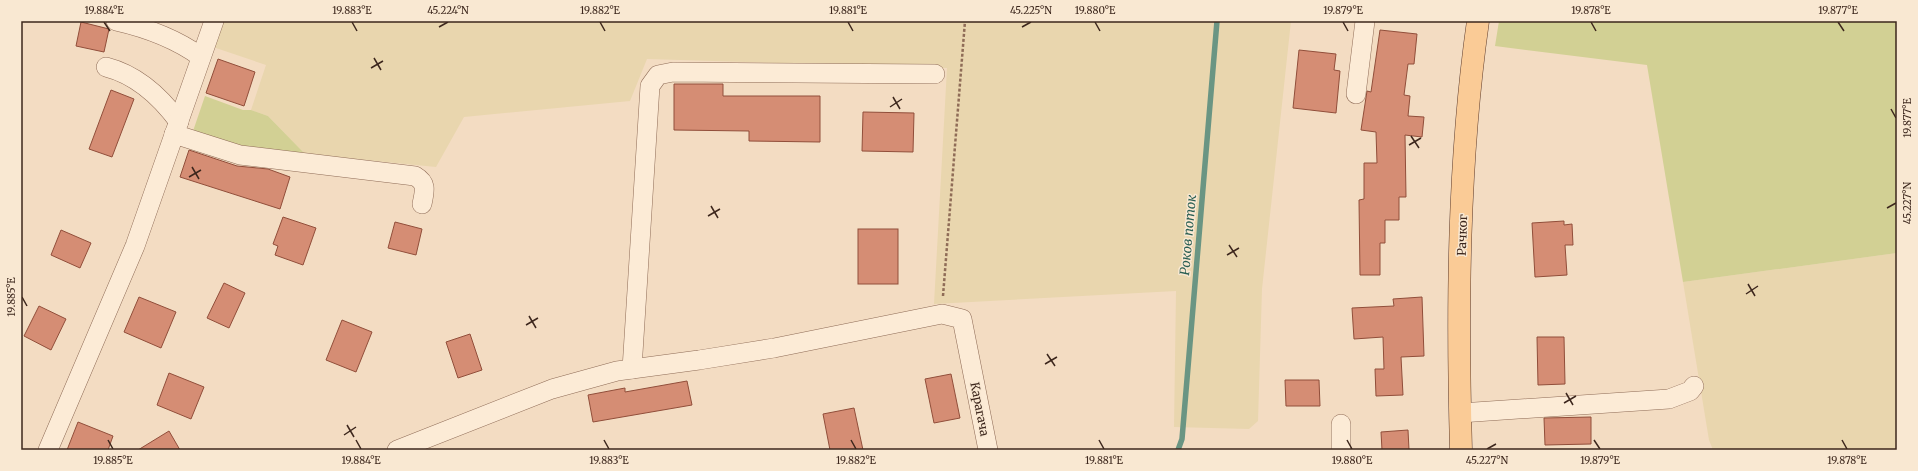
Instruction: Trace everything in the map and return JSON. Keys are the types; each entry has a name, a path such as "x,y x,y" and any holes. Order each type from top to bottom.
{"main road":[{"name":"Рачког","path":"1461,450 1461,241 1471,76 1478,21"}],"street":[{"path":"116,21 163,34 184,45 201,57"},
{"path":"48,450 135,246 214,21"},
{"path":"1356,94 1364,21"},
{"path":"106,67 119,70 155,93 176,128 240,155 415,176 422,180 426,187 422,204"},
{"path":"632,369 650,86 658,75 673,72 935,74"},
{"path":"397,450 552,389 617,371 774,348 942,314"},
{"name":"Карагача","path":"942,314 962,319 972,367 984,449"},
{"path":"1460,413 1669,399 1690,391 1694,386"},
{"path":"1341,424 1341,450"}],"path":[{"path":"942,314 965,21"}],"shaded area":[{"path":"219,21 1291,21 1262,289 1258,421 1249,429 1174,427 1176,291 934,304 947,68 647,59 630,101 464,117 436,167 305,154 268,116 251,110 266,65 210,46"},
{"path":"1499,21 1897,21 1897,253 1683,282 1647,65 1495,46"},
{"path":"205,96 243,110 251,110 268,116 305,154 241,151 192,134"},
{"path":"1897,253 1897,450 1713,450 1709,440 1683,282"}],"building":[{"path":"81,22 109,29 104,52 76,46"},
{"path":"1380,30 1417,34 1414,64 1408,64 1404,95 1410,96 1408,116 1424,117 1422,137 1405,135 1406,197 1399,197 1399,220 1385,220 1385,243 1380,243 1380,275 1360,275 1359,200 1364,199 1364,163 1377,163 1376,132 1361,130 1367,91 1371,92"},
{"path":"1299,50 1336,54 1334,70 1340,71 1336,113 1293,108"},
{"path":"218,59 255,72 244,106 206,93"},
{"path":"674,84 723,84 723,96 820,96 820,142 749,141 749,131 674,130"},
{"path":"111,90 134,99 112,157 89,149"},
{"path":"863,112 914,113 913,152 862,151"},
{"path":"189,150 237,166 268,169 290,177 280,209 180,177"},
{"path":"283,217 316,228 303,265 275,255 278,246 273,244"},
{"path":"1564,221 1564,225 1572,224 1573,245 1565,245 1567,275 1535,277 1532,223"},
{"path":"395,222 422,229 416,255 388,248"},
{"path":"858,229 898,229 898,284 858,284"},
{"path":"61,230 91,243 80,268 51,255"},
{"path":"224,283 245,293 229,328 207,318"},
{"path":"139,297 176,312 161,348 124,332"},
{"path":"1422,297 1424,356 1401,357 1403,395 1376,396 1375,369 1384,369 1383,337 1354,339 1352,308 1394,306 1393,299"},
{"path":"39,306 66,319 51,350 24,336"},
{"path":"342,320 372,332 356,372 326,360"},
{"path":"470,334 482,370 458,378 446,342"},
{"path":"1537,337 1564,337 1565,384 1538,385"},
{"path":"169,373 204,387 191,419 157,405"},
{"path":"951,374 960,418 934,423 925,379"},
{"path":"1285,380 1319,380 1320,406 1286,406"},
{"path":"687,381 692,405 593,422 588,395 625,388 625,392"},
{"path":"854,408 863,450 830,450 823,414"},
{"path":"1591,417 1591,444 1545,445 1544,418"},
{"path":"78,422 113,436 108,450 67,450"},
{"path":"1408,430 1409,450 1382,450 1381,432"},
{"path":"169,431 180,450 138,450"}],"waterway":[{"name":"Роков поток","path":"1178,450 1182,439 1217,21"}]}
